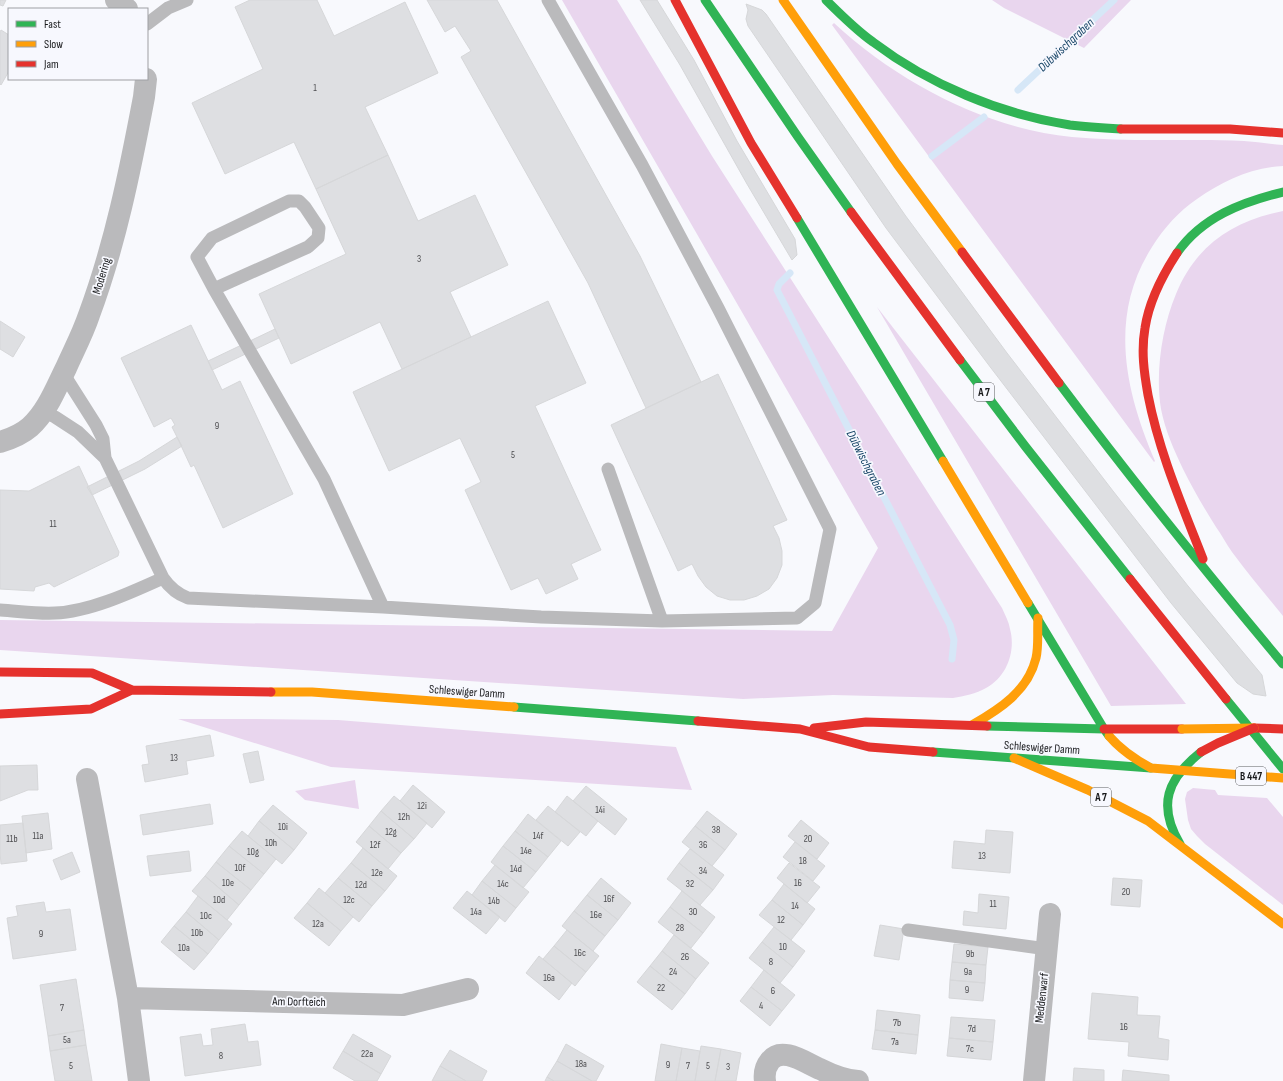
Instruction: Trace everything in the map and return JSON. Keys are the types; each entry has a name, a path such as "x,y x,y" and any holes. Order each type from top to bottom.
{"main road":[{"path":"675,0 751,143 829,270 1104,729 1123,751 1133,759 1151,768"},
{"name":"A 7","path":"705,0 798,137 952,351 1160,618 1283,769"},
{"path":"783,0 897,164 1100,438 1211,578 1283,664"},
{"path":"826,0 858,30 900,62 963,94 1009,110 1044,120 1071,125 1166,129 1232,128 1283,133"},
{"path":"1211,578 1167,463 1154,422 1144,372 1143,350 1148,311 1162,277 1183,244 1196,231 1212,218 1243,202 1283,192"},
{"path":"972,725 995,712 1014,698 1024,684 1031,672 1036,658 1038,618"},
{"name":"Schleswiger Damm","path":"0,672 92,674 132,690 312,692 800,729 869,747 1283,778"},
{"name":"Schleswiger Damm","path":"0,714 91,709 132,690"},
{"name":"Schleswiger Damm","path":"800,729 866,722 1104,729 1283,729"},
{"path":"1180,771 1190,759 1201,752 1254,728"},
{"name":"A 7","path":"1014,758 1088,790 1148,821 1283,924"},
{"name":"A 7","path":"1180,771 1172,784 1169,795 1168,815 1175,837 1182,846"}],"street":[{"path":"116,0 126,8"},
{"name":"Modering","path":"0,442 22,433 43,411 63,373 89,315 113,238 135,147 146,80"},
{"path":"87,779 128,998 139,1081"},
{"name":"Meddenwarf","path":"1034,1081 1050,914"},
{"name":"Am Dorfteich","path":"128,998 403,1005 468,989"},
{"path":"765,1081 764,1073 769,1062 774,1056 779,1054 798,1058 848,1081"}],"lane":[{"path":"148,23 171,4 187,0"},
{"path":"63,373 103,439 105,458 163,578 172,590 188,598 541,616 662,620 797,618 815,603 830,529 718,308 642,165 548,0"},
{"path":"214,289 308,246 318,238 319,228 305,207 299,201 289,201 212,238 198,257 214,289 324,479 383,607"},
{"path":"43,411 78,432 105,458"},
{"path":"608,468 662,620"},
{"path":"0,610 56,613 85,609 133,592 163,578"},
{"path":"908,930 1047,949"}],"shaded area":[{"path":"562,0 617,0 712,156 1002,608 1008,621 1012,637 1012,646 1008,663 999,677 982,690 953,698 833,695 743,699 0,650 0,620 832,631 878,548"},
{"path":"992,0 1131,0 1084,48 1004,8"},
{"path":"834,23 859,44 914,83 975,113 1007,124 1039,132 1072,137 1135,140 1233,140 1283,145 1283,166 1260,169 1238,176 1207,192 1184,209 1157,240 1138,273 1130,300 1126,327 1126,354 1129,381 1136,408 1144,435 1155,461 1154,462 832,25"},
{"path":"1283,211 1283,616 1230,549 1203,506 1180,462 1165,425 1161,409 1159,395 1159,365 1171,307 1184,277 1194,262 1205,249 1232,229 1265,215"},
{"path":"877,307 1186,704 1111,706"},
{"path":"178,719 338,720 676,747 692,790 331,767"},
{"path":"355,780 359,809 305,800 295,791"},
{"path":"1193,788 1215,790 1218,795 1267,798 1283,817 1283,905 1205,844 1191,829 1185,799 1187,792"}],"building":[{"path":"0,0 6,0 3,6 0,5"},
{"path":"250,0 317,0 334,36 405,2 438,73 365,107 388,155 316,189 294,142 225,174 192,103 263,69 235,7"},
{"path":"427,0 497,0 640,256 701,382 646,408 588,283 461,57 471,51 455,26 445,32"},
{"path":"640,0 657,0 694,60 737,141 795,239 797,255 792,260 680,65"},
{"path":"746,4 762,10 766,14 905,215 1007,353 1188,586 1262,675 1266,696 1253,694 1237,683 1171,603 991,368 886,228 748,26 746,19 748,10"},
{"path":"1,30 8,34 8,73 1,85 0,84"},
{"path":"388,155 418,221 475,195 508,265 450,292 471,337 402,369 380,322 291,364 259,294 346,254 316,189"},
{"path":"548,301 586,383 535,406 601,550 571,564 578,579 546,594 538,578 511,590 465,490 481,482 460,438 389,471 353,392"},
{"path":"0,321 25,337 13,357 0,349"},
{"path":"191,325 222,390 240,381 293,494 223,528 194,465 191,467 172,427 175,425 171,418 154,427 121,358"},
{"path":"275,329 279,338 212,370 208,361"},
{"path":"718,374 787,520 773,526 779,538 782,551 782,565 777,578 769,589 757,596 744,600 730,600 717,596 706,587 692,564 678,571 611,425"},
{"path":"177,437 182,446 145,469 92,495 87,487 139,461"},
{"path":"79,466 119,552 118,556 54,587 49,583 35,587 34,591 0,589 0,490 29,491"},
{"path":"210,735 214,756 186,761 188,774 145,782 142,765 149,764 146,746"},
{"path":"258,751 264,780 250,783 243,754"},
{"path":"37,765 38,790 28,790 0,801 0,766"},
{"path":"413,785 445,812 432,828 400,801"},
{"path":"586,786 627,819 615,835 573,801"},
{"path":"394,796 427,823 414,839 381,811"},
{"path":"567,796 598,821 586,836 555,812"},
{"path":"210,804 213,824 143,835 140,815"},
{"path":"273,805 307,833 294,850 259,821"},
{"path":"548,806 580,832 568,846 536,820"},
{"path":"381,811 414,839 401,853 369,826"},
{"path":"707,811 737,834 725,850 695,826"},
{"path":"48,813 52,849 26,853 22,816"},
{"path":"528,814 561,841 548,857 515,831"},
{"path":"801,820 829,843 817,859 788,836"},
{"path":"259,821 294,850 282,864 248,836"},
{"path":"23,823 27,861 1,864 0,825"},
{"path":"369,826 401,853 388,869 356,842"},
{"path":"695,826 725,850 712,866 682,842"},
{"path":"986,830 1013,832 1010,873 952,868 954,841 985,844"},
{"path":"242,831 276,859 264,874 229,846"},
{"path":"515,831 548,857 536,872 503,846"},
{"path":"795,842 825,866 813,881 783,857"},
{"path":"229,846 264,874 251,890 216,862"},
{"path":"503,846 536,872 523,888 491,862"},
{"path":"363,848 397,876 385,891 351,863"},
{"path":"690,849 724,875 713,890 679,863"},
{"path":"189,851 191,871 150,876 147,856"},
{"path":"72,852 80,872 61,880 53,860"},
{"path":"216,862 251,890 239,905 205,876"},
{"path":"351,863 385,891 372,906 338,878"},
{"path":"679,863 713,890 700,905 667,879"},
{"path":"789,863 820,887 807,903 777,878"},
{"path":"495,865 529,892 516,908 482,881"},
{"path":"205,876 239,905 227,920 192,891"},
{"path":"338,878 372,906 359,922 325,893"},
{"path":"601,878 631,903 618,920 587,895"},
{"path":"1113,878 1142,880 1140,907 1111,905"},
{"path":"482,881 516,908 505,922 472,895"},
{"path":"784,884 815,909 803,925 772,900"},
{"path":"319,888 353,917 341,931 307,903"},
{"path":"467,891 500,917 486,934 453,908"},
{"path":"682,891 715,917 703,933 670,907"},
{"path":"979,894 1009,897 1006,929 963,925 964,911 978,913"},
{"path":"587,895 618,920 605,936 574,911"},
{"path":"198,896 232,924 219,940 186,912"},
{"path":"772,900 803,925 791,940 759,915"},
{"path":"44,902 46,912 70,909 76,950 13,959 7,918 18,916 16,906"},
{"path":"307,903 341,931 329,946 294,918"},
{"path":"670,907 703,933 691,948 658,922"},
{"path":"574,911 605,936 593,951 562,926"},
{"path":"186,912 219,940 208,954 174,926"},
{"path":"880,925 904,929 899,960 874,956"},
{"path":"174,926 208,954 194,970 161,942"},
{"path":"774,927 805,951 793,967 762,942"},
{"path":"567,930 599,956 586,972 554,946"},
{"path":"674,935 709,963 696,979 662,951"},
{"path":"762,942 793,967 780,983 749,958"},
{"path":"954,944 988,947 986,965 952,962"},
{"path":"554,946 586,972 575,986 543,959"},
{"path":"662,951 696,979 685,994 650,966"},
{"path":"539,956 572,983 559,1000 526,973"},
{"path":"952,962 986,965 985,983 950,980"},
{"path":"650,966 685,994 672,1010 637,982"},
{"path":"764,970 795,995 782,1011 751,987"},
{"path":"76,979 84,1030 48,1036 40,985"},
{"path":"950,980 985,983 983,1001 949,998"},
{"path":"751,987 782,1011 770,1026 740,1001"},
{"path":"1092,993 1138,997 1137,1015 1160,1016 1158,1038 1169,1040 1168,1060 1128,1056 1129,1042 1088,1039"},
{"path":"877,1010 920,1015 918,1035 875,1030"},
{"path":"951,1017 995,1020 993,1042 949,1038"},
{"path":"245,1024 248,1042 258,1041 261,1065 185,1076 180,1037 201,1034 203,1046 213,1045 211,1029"},
{"path":"84,1030 86,1045 50,1051 48,1036"},
{"path":"875,1030 918,1035 916,1054 872,1049"},
{"path":"353,1034 391,1056 381,1074 343,1051"},
{"path":"949,1038 993,1042 991,1060 947,1056"},
{"path":"566,1044 604,1066 596,1081 592,1081 557,1061"},
{"path":"661,1044 682,1048 676,1081 655,1081"},
{"path":"86,1045 92,1081 55,1081 50,1051"},
{"path":"701,1046 721,1049 715,1081 695,1081"},
{"path":"682,1048 700,1051 695,1081 676,1081"},
{"path":"721,1049 741,1053 736,1081 715,1081"},
{"path":"450,1050 487,1071 482,1081 466,1081 440,1066"},
{"path":"343,1051 381,1074 377,1081 355,1081 333,1068"},
{"path":"557,1061 592,1081 554,1081 547,1077"},
{"path":"440,1066 466,1081 432,1081"},
{"path":"1074,1068 1104,1070 1104,1081 1073,1081"},
{"path":"1123,1070 1169,1075 1169,1081 1122,1081"},
{"path":"547,1077 554,1081 545,1081"}],"waterway":[{"name":"Dübwischgraben","path":"1018,90 1114,0"},
{"name":"Dübwischgraben","path":"932,156 984,117"},
{"name":"Dübwischgraben","path":"790,273 779,284 777,290 950,625 954,640 952,659"}],"traffic: fast":[{"path":"705,0 851,212"},
{"path":"826,0 843,17 873,42 895,57 918,72 967,96 1044,120 1070,125 1121,129"},
{"path":"1177,253 1187,240 1198,230 1224,213 1238,206 1283,192"},
{"path":"797,218 943,461"},
{"path":"960,360 1025,446 1130,579"},
{"path":"1059,383 1169,525 1283,664"},
{"path":"1028,603 1109,736"},
{"path":"1226,699 1283,769"},
{"path":"514,707 698,721"},
{"path":"987,726 1104,729"},
{"path":"933,752 1151,768"},
{"path":"1180,844 1173,830 1169,817 1169,794 1173,783 1180,772 1201,752"}],"traffic: slow":[{"path":"783,0 897,164 962,252"},
{"path":"943,461 1028,603"},
{"path":"972,725 1012,698 1027,680 1032,670 1037,653 1038,618"},
{"path":"271,692 312,692 514,707"},
{"path":"1182,729 1254,728"},
{"path":"1109,736 1128,754 1151,768"},
{"path":"1014,758 1088,790 1148,821 1283,924"},
{"path":"1151,768 1283,778"}],"traffic: jam":[{"path":"675,0 751,143 797,218"},
{"path":"1121,129 1230,129 1283,133"},
{"path":"851,212 960,360"},
{"path":"962,252 1059,383"},
{"path":"1177,253 1161,280 1153,298 1147,318 1143,345 1145,378 1158,437 1203,559"},
{"path":"1130,579 1226,699"},
{"path":"0,672 92,673 132,690 271,692"},
{"path":"0,714 91,709 132,690"},
{"path":"698,721 800,729 869,747 933,752"},
{"path":"814,728 866,722 987,726"},
{"path":"1254,728 1283,729"},
{"path":"1201,752 1254,728"},
{"path":"1104,729 1182,729"}]}
